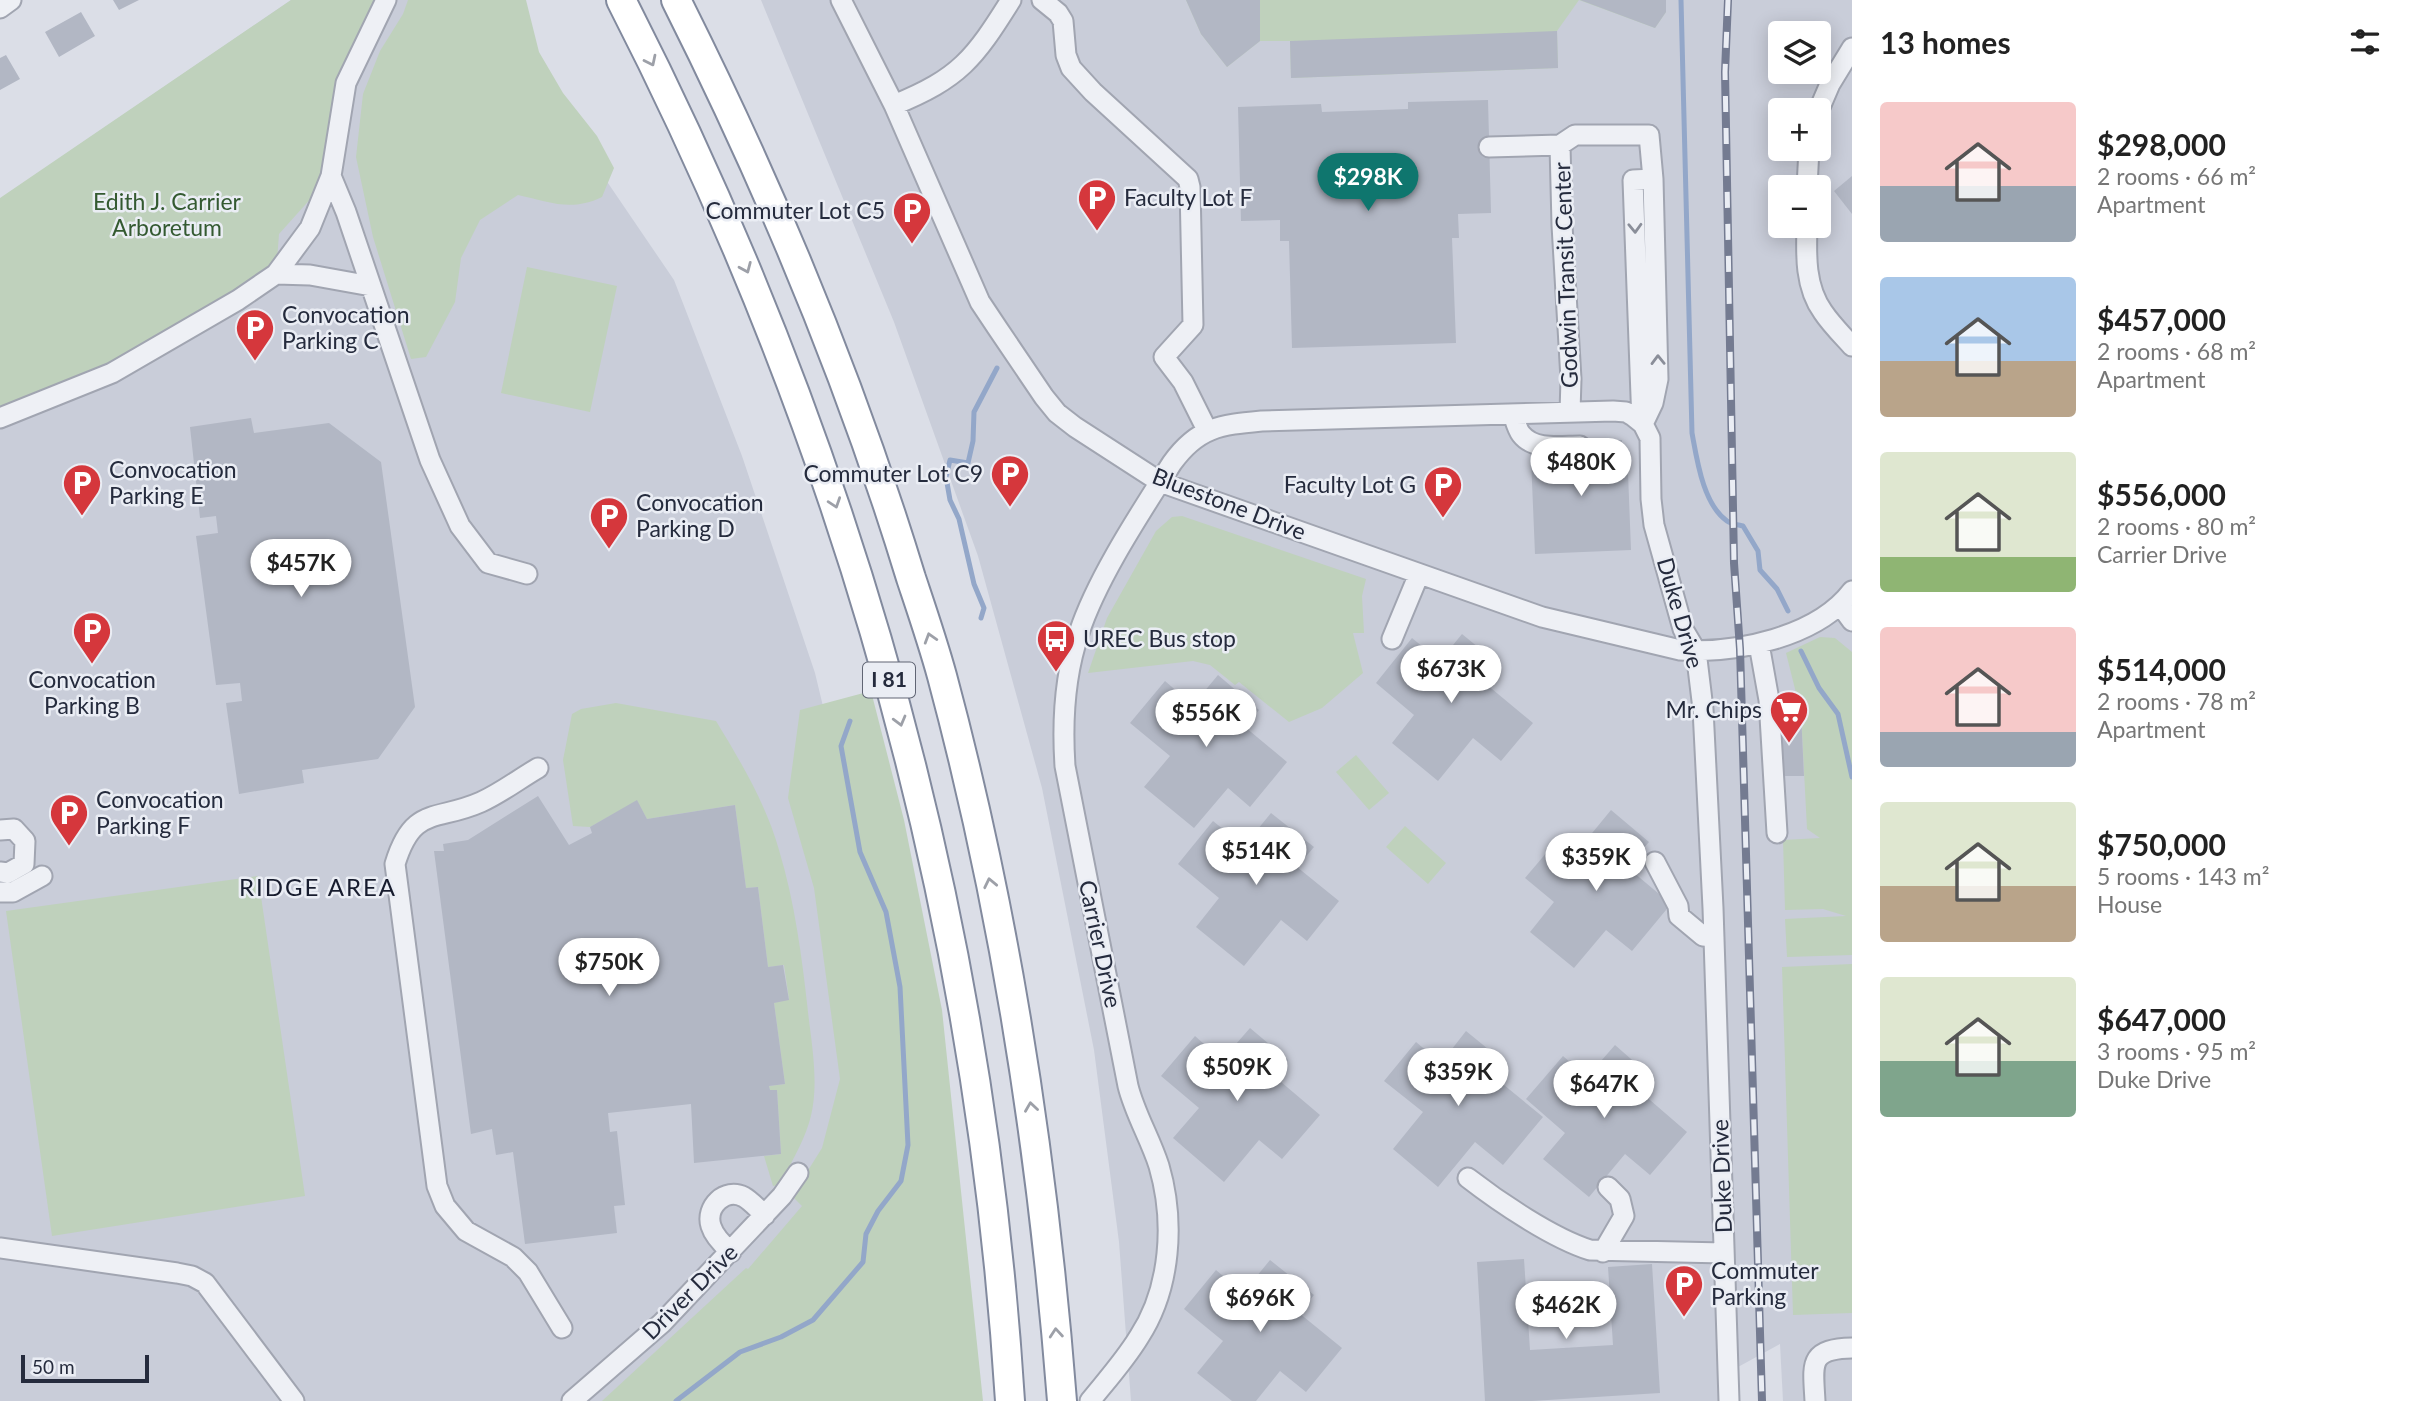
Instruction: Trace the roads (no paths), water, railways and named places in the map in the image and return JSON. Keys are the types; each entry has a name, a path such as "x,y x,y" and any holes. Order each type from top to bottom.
{"highway":[{"name":"I 81","path":"621,0 694,148 760,301 815,444 855,561 889,679 935,860 972,1051 997,1235 1010,1401"},
{"name":"I 81","path":"676,0 770,195 826,331 897,529 942,674 1015,1006 1041,1184 1062,1401"}],"street":[{"path":"0,8 11,0"},
{"path":"0,418 112,373 238,300 276,274 310,228 331,176 346,83 386,0"},
{"name":"Bluestone Drive","path":"841,0 894,105 980,302 1057,413 1160,482 1542,617 1655,645 1696,652 1759,644 1778,639 1848,606"},
{"path":"894,105 928,90 961,68 982,45 1011,0"},
{"path":"1042,0 1058,13 1063,21 1066,55 1071,68 1093,92 1188,179 1193,325 1164,357 1183,382 1207,430"},
{"path":"1824,98 1852,48"},
{"name":"Godwin Transit Center","path":"1570,412 1571,379 1560,145 1575,135 1649,135 1653,179"},
{"path":"1489,147 1560,145"},
{"path":"331,176 346,212 430,460 460,526 488,563 527,574"},
{"path":"1160,482 1184,447 1207,430 1221,425 1262,421 1570,412 1626,412 1643,424 1653,403 1658,379 1653,179"},
{"name":"Duke Drive","path":"1653,179 1633,180 1643,424 1651,446 1650,486 1654,525 1683,629 1696,652 1703,709 1714,937 1729,1401"},
{"path":"1807,238 1806,262 1812,290 1822,311 1852,346"},
{"path":"276,274 310,275 371,286"},
{"path":"1513,414 1521,435 1535,444 1580,446"},
{"name":"Carrier Drive","path":"1090,1401 1144,1329 1161,1286 1167,1253 1166,1204 1158,1165 1128,1086 1070,793 1063,743 1063,713 1071,661 1089,607 1160,482"},
{"path":"1392,639 1419,574"},
{"path":"1759,644 1769,700 1777,833"},
{"path":"538,768 476,804 424,818 401,844 395,864 437,1186 445,1206 466,1231 513,1257 528,1272 562,1328"},
{"path":"0,830 14,829 25,841 24,864 8,873 0,872"},
{"path":"1656,862 1678,906 1679,916 1703,936 1714,937"},
{"path":"0,892 13,892 42,876"},
{"name":"Driver Drive","path":"572,1401 662,1323 765,1215 798,1173"},
{"path":"1468,1178 1494,1199 1570,1242 1590,1250 1724,1253"},
{"path":"1603,1252 1624,1216 1620,1199 1608,1187"},
{"path":"731,1252 710,1224 716,1202 722,1197 737,1195 744,1197 765,1215"},
{"path":"0,1248 192,1276 205,1283 294,1401"},
{"path":"1815,1401 1814,1371 1818,1358 1828,1350 1852,1348"}],"waterway":[{"path":"1681,0 1692,433 1696,456 1702,481 1712,504 1727,521 1743,526 1758,551 1760,570 1777,589 1788,611"},
{"path":"981,618 984,608 974,584 946,477 950,460 968,463 973,441 974,412 997,368"},
{"path":"1801,651 1819,688 1838,714 1852,777"},
{"path":"676,1401 740,1352 781,1337 813,1320 863,1262 866,1234 878,1211 901,1181 908,1145 900,987 886,912 860,852 841,746 850,721"}],"railway":[{"path":"1728,0 1725,72 1734,563 1740,649 1762,1401"}],"place":[{"name":"Faculty Lot F","path":"1097,232"},
{"name":"Commuter Lot C5","path":"912,245"},
{"name":"Convocation Parking C","path":"255,362"},
{"name":"Commuter Lot C9","path":"1010,508"},
{"name":"Convocation Parking E","path":"82,517"},
{"name":"Faculty Lot G","path":"1443,519"},
{"name":"Convocation Parking D","path":"609,550"},
{"name":"Convocation Parking B","path":"92,665"},
{"name":"UREC Bus stop","path":"1056,673"},
{"name":"Mr. Chips","path":"1789,744"},
{"name":"Convocation Parking F","path":"69,847"},
{"name":"Commuter Parking","path":"1684,1318"}],"district":[{"name":"RIDGE AREA","path":"318,888"}],"park label":[{"name":"Edith J. Carrier Arboretum","path":"167,215"}]}
